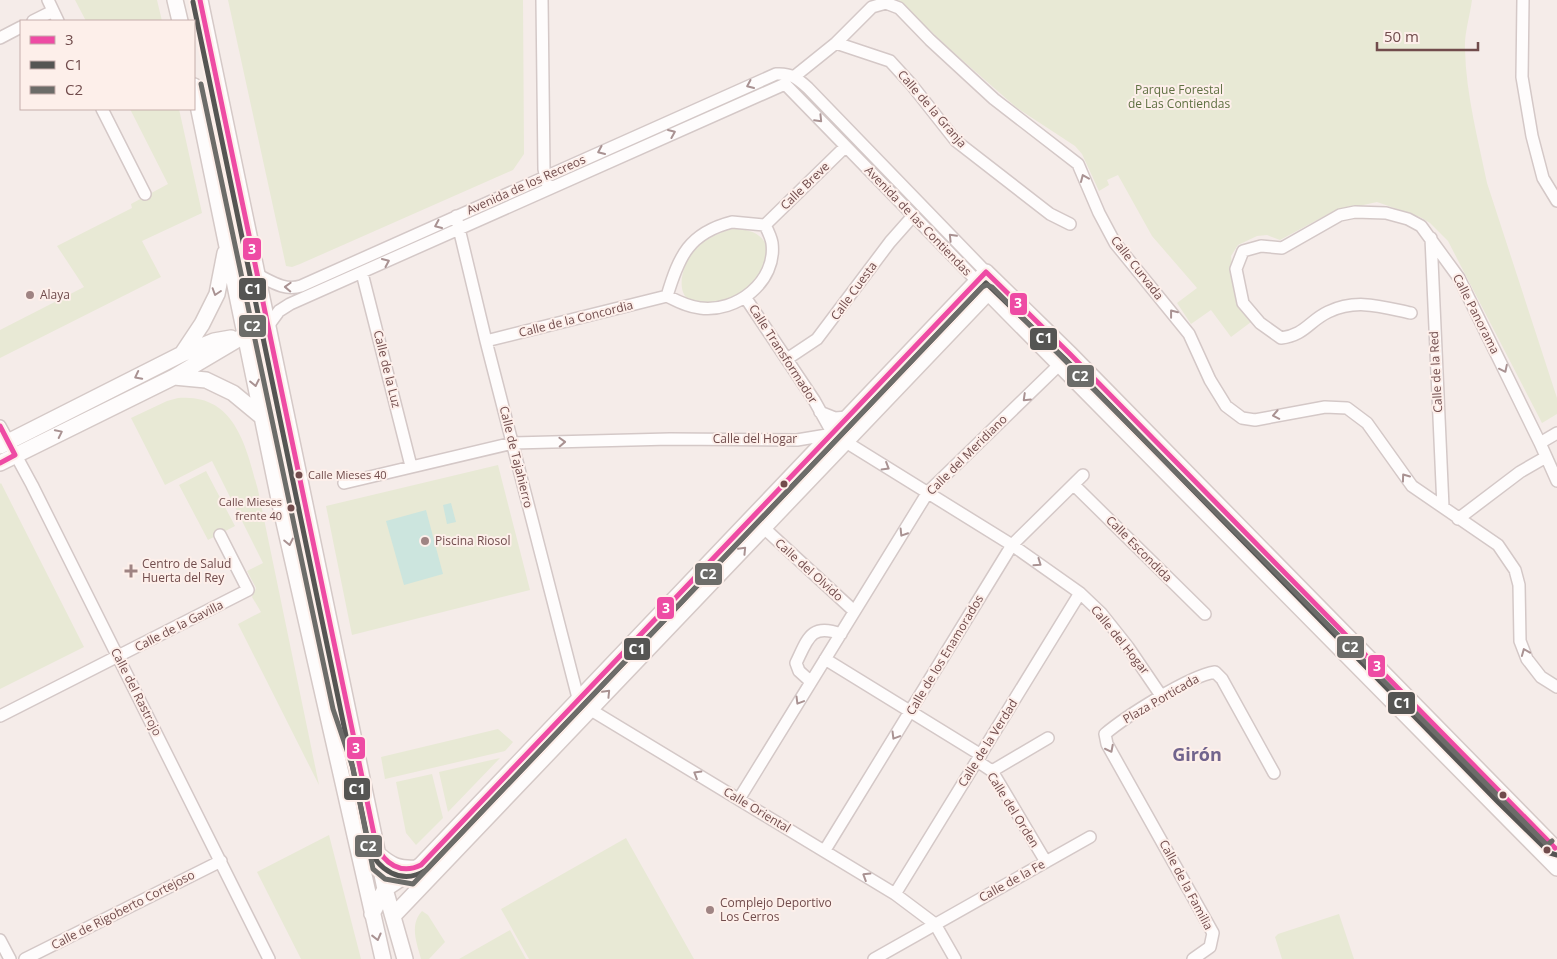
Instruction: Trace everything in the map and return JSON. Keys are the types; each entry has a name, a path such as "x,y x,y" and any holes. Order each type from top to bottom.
{"street":[{"path":"37,20 55,16 48,0"},
{"path":"176,0 180,20"},
{"path":"200,0 385,889 405,959"},
{"path":"542,0 546,176 548,189"},
{"path":"1524,0 1522,77 1532,136 1543,178 1557,201"},
{"name":"Calle Curvada","path":"796,76 836,43 872,7 886,3 899,8 930,40 994,98 1078,164 1099,213 1115,243 1189,334 1210,380 1226,406 1242,418 1256,420 1325,407 1347,408 1367,423 1412,486 1498,546 1510,560 1519,585 1520,641 1527,659 1541,677 1557,687"},
{"path":"0,38 20,28"},
{"name":"Calle de la Granja","path":"836,43 890,61 911,84 956,141 1042,209 1070,224"},
{"name":"Avenida de los Recreos","path":"258,274 280,286 294,288 776,74 796,76"},
{"name":"Avenida de las Contiendas","path":"796,76 987,282 1060,364 1555,854"},
{"name":"Avenida de los Recreos","path":"268,326 279,311 290,304 785,84"},
{"name":"Avenida de las Contiendas","path":"785,84 913,216 1070,354 1555,854"},
{"path":"195,91 262,417 326,711 383,959"},
{"path":"103,110 145,194"},
{"name":"Calle Breve","path":"765,225 846,147"},
{"name":"Calle Panorama","path":"1411,313 1368,303 1350,305 1327,312 1295,336 1281,338 1260,323 1243,303 1236,269 1243,251 1261,246 1282,248 1340,215 1355,212 1386,213 1408,219 1421,226 1460,278 1557,481"},
{"name":"Calle de Tajahierro","path":"456,216 486,341 578,698"},
{"name":"Calle Cuesta","path":"787,359 817,339 890,242 913,216"},
{"path":"732,222 765,225 772,241 770,265 759,286 745,297 724,307 714,309 698,308 667,296 680,258 690,244 703,234 715,227 732,222"},
{"name":"Calle de la Red","path":"1430,236 1443,507"},
{"path":"182,354 202,324 217,294 227,245"},
{"name":"Calle de la Luz","path":"362,273 411,466"},
{"path":"1433,283 1444,273 1455,274 1460,278"},
{"path":"8,448 174,377 245,335 258,274"},
{"path":"372,914 385,889 416,868 807,460 839,438 848,418 987,282"},
{"path":"393,916 764,528 839,438 987,282"},
{"name":"Calle de la Concordia","path":"486,341 667,296"},
{"name":"Calle Transformador","path":"745,297 787,359 822,416 839,438"},
{"path":"0,463 8,448 182,354 214,341 245,335 258,340 263,350 310,570 323,588"},
{"name":"Calle del Meridiano","path":"739,799 928,492 1060,364"},
{"path":"174,377 206,380 233,393 262,417"},
{"path":"807,460 805,450 797,440 818,429 822,416"},
{"name":"Calle Transformador","path":"822,416 848,418"},
{"name":"Calle del Rastrojo","path":"0,426 8,448 119,657 269,959"},
{"path":"1540,443 1557,433"},
{"name":"Calle del Hogar","path":"344,484 411,466 513,443 670,439 797,440 839,438 1012,545 1080,593 1101,613 1123,640 1162,698"},
{"path":"1458,519 1520,472 1546,457"},
{"name":"Calle de los Enamorados","path":"825,850 1012,545 1084,475"},
{"name":"Calle Escondida","path":"1074,485 1205,614"},
{"name":"Calle del Olvido","path":"764,528 854,611"},
{"name":"Calle de la Gavilla","path":"0,716 248,590 220,535"},
{"name":"Calle de la Verdad","path":"895,894 1080,593"},
{"path":"811,682 799,671 796,663 804,646 814,632 825,628 840,634"},
{"name":"Calle del Orden","path":"825,659 911,711 979,758 992,772 1046,862"},
{"name":"Plaza Porticada","path":"1143,806 1107,744 1105,734 1204,674 1215,672 1222,679 1274,773"},
{"name":"Calle Oriental","path":"578,698 591,710 895,894 935,924"},
{"path":"326,711 333,728 350,789 366,872 372,880 385,889 416,892"},
{"path":"992,772 1048,738"},
{"name":"Calle de la Familia","path":"1143,806 1213,933 1210,947 1195,958"},
{"name":"Calle de la Fe","path":"874,959 1090,837"},
{"path":"379,855 391,866 400,869 416,868"},
{"name":"Calle de Rigoberto Cortejoso","path":"26,959 221,861"},
{"path":"935,924 955,959"},
{"path":"0,940 10,959"}],"green space":[{"path":"75,0 157,0 162,20 85,20"},
{"path":"228,0 523,0 524,154 513,170 300,264 292,267 286,266"},
{"name":"Parque Forestal de Las Contiendas","path":"898,0 1472,0 1466,31 1465,50 1470,100 1476,133 1487,183 1557,398 1557,414 1542,423 1448,241 1430,223 1420,217 1377,202 1332,212 1280,240 1267,235 1257,236 1238,245 1231,256 1236,301 1251,322 1231,337 1211,310 1191,324 1177,303 1197,288 1152,236 1118,175 1107,180 1109,185 1099,191 1082,154 1075,146 1017,108 953,52"},
{"path":"131,110 179,110 202,213 142,241 161,277 0,358 0,330 84,287 57,246 132,208 131,204 168,184"},
{"path":"732,229 746,230 757,234 763,240 767,248 764,267 749,286 731,298 698,304 690,300 684,294 682,277 690,257 708,239"},
{"path":"178,398 197,399 213,404 225,413 235,426 248,456 258,490 319,785 238,624 261,612 252,597 256,588 247,571 263,563 212,461 165,485 131,418 167,401"},
{"name":"Piscina Riosol","path":"498,465 530,590 352,635 326,506"},
{"path":"206,471 235,526 208,540 179,485"},
{"path":"0,484 84,647 0,689"},
{"path":"498,729 513,742 505,751 385,779 381,757"},
{"path":"500,758 448,812 439,772"},
{"path":"432,774 443,818 416,845 406,833 396,782"},
{"path":"329,835 361,959 301,959 257,872"},
{"path":"626,838 694,959 529,959 501,909"},
{"path":"422,911 428,915 445,942 429,959 421,959 415,935 416,922"},
{"path":"1339,914 1354,959 1282,959 1275,937 1278,934"},
{"path":"510,930 526,959 459,959"}],"water":[{"path":"451,503 456,522 447,524 443,505"},
{"path":"426,510 443,574 404,585 386,521"}],"transit line":[{"name":"3","path":"200,0 376,844 379,851 394,866 407,869 421,865 986,272 1070,354 1555,848"},
{"name":"C1","path":"193,2 369,846 373,855 384,868 400,876 417,875 426,870 986,283 1065,359 1498,802 1550,853 1557,855"},
{"name":"C2","path":"201,84 333,709 353,768 373,869 385,879 413,884 982,287 987,285 992,287 1547,845 1552,841"},
{"name":"3","path":"0,426 15,455 0,463"}],"place":[{"name":"Alaya","path":"30,295"},
{"name":"Calle Mieses 40","path":"299,475"},
{"name":"Calle Mieses frente 40","path":"291,508"},
{"name":"Piscina Riosol","path":"425,541"},
{"name":"Centro de Salud Huerta del Rey","path":"131,571"},
{"name":"Complejo Deportivo Los Cerros","path":"710,910"}],"district":[{"name":"Girón","path":"1197,755"}]}
